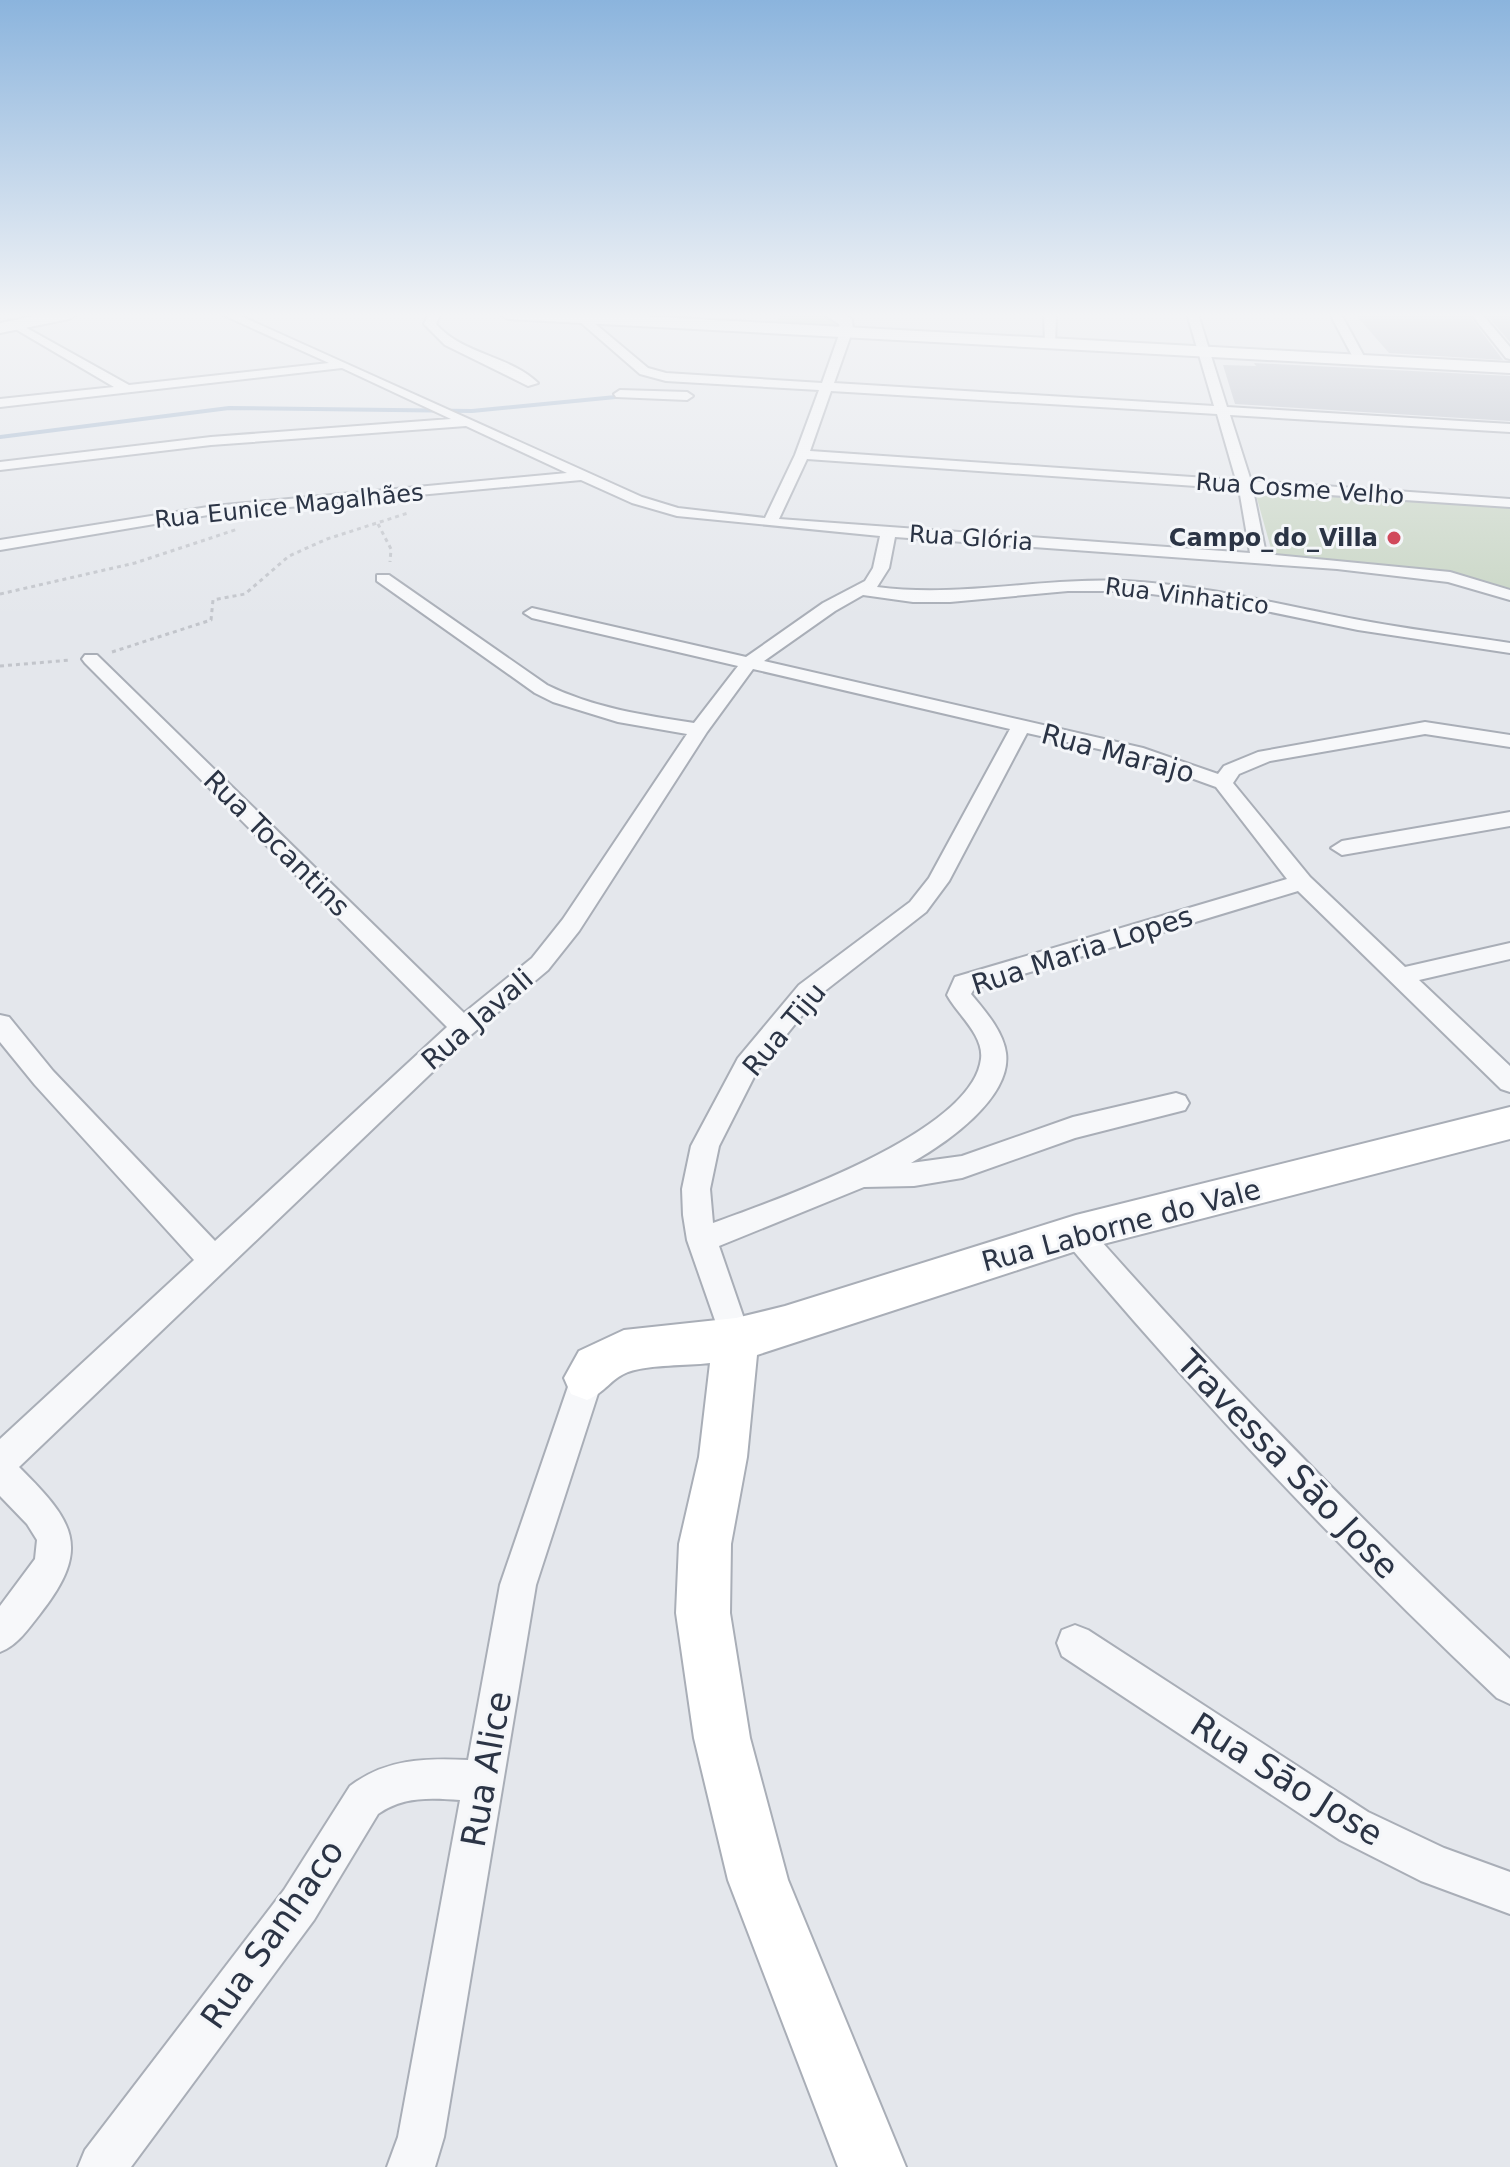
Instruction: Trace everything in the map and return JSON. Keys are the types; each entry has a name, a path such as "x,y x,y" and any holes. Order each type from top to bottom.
{"main road":[{"name":"Rua Laborne do Vale","path":"587,1378 595,1366 624,1351 736,1339 785,1327 1076,1233 1506,1128"},
{"path":"736,1339 723,1457 705,1544 703,1613 722,1738 758,1880 872,2167"}],"street":[{"name":"Rua Glória","path":"453,415 579,476 637,500 677,512 770,523 1259,557 1450,577 1510,595"},
{"path":"770,523 802,455 816,415"},
{"path":"1224,415 1245,485 1259,557"},
{"path":"1293,415 1510,428"},
{"path":"0,466 211,441 468,422"},
{"name":"Rua Cosme Velho","path":"802,455 1510,503"},
{"name":"Rua Eunice Magalhães","path":"0,545 124,523 257,507 579,476"},
{"name":"Rua Javali","path":"0,1462 463,1027 540,964 593,893 699,730 748,664 878,576 888,532"},
{"path":"383,578 567,704 591,712 699,730"},
{"name":"Rua Vinhatico","path":"861,590 913,597 950,597 1068,586 1127,586 1232,599 1358,625 1510,648"},
{"name":"Rua Marajo","path":"532,613 1136,752 1223,783 1259,832 1302,882 1510,1082"},
{"name":"Rua Tocantins","path":"91,659 463,1027"},
{"name":"Rua Tiju","path":"736,1339 702,1240 696,1189 705,1146 747,1065 808,991 918,907 938,881 1020,727"},
{"path":"1223,783 1231,770 1265,756 1397,732 1444,729 1510,741"},
{"path":"1342,848 1510,819"},
{"name":"Rua Maria Lopes","path":"702,1240 865,1176 960,1117 989,1082 995,1055 991,1041 959,995 964,983 1302,882"},
{"path":"1401,976 1510,951"},
{"path":"0,1024 44,1078 213,1260"},
{"path":"865,1176 914,1174 962,1167 1073,1128 1176,1103"},
{"name":"Travessa Sāo Jose","path":"1076,1233 1154,1324 1288,1470 1426,1608 1510,1685"},
{"name":"Rua Alice","path":"411,2167 421,2137 518,1585 587,1378"},
{"path":"0,1471 50,1527 56,1541 51,1568 0,1634"},
{"name":"Rua Sāo Jose","path":"1075,1643 1354,1826 1436,1866 1510,1893"},
{"name":"Rua Sanhaco","path":"102,2167 299,1905 364,1800 377,1788 403,1780 484,1781"}],"path":[{"path":"0,666 91,659 211,620 213,600 245,594 289,556 327,539 408,513 432,492"},
{"path":"0,594 135,563 230,534 257,518 257,507"},
{"path":"378,524 391,549 391,561 383,578"}],"green space":[{"name":"Campo_do_Villa","path":"1265,492 1510,506 1510,596 1422,570 1277,556 1272,552 1256,495"}],"building":[{"path":"1415,415 1510,415 1510,421"}],"waterway":[{"path":"0,437 173,415"}],"place":[{"name":"Campo_do_Villa","path":"1394,538"}]}
